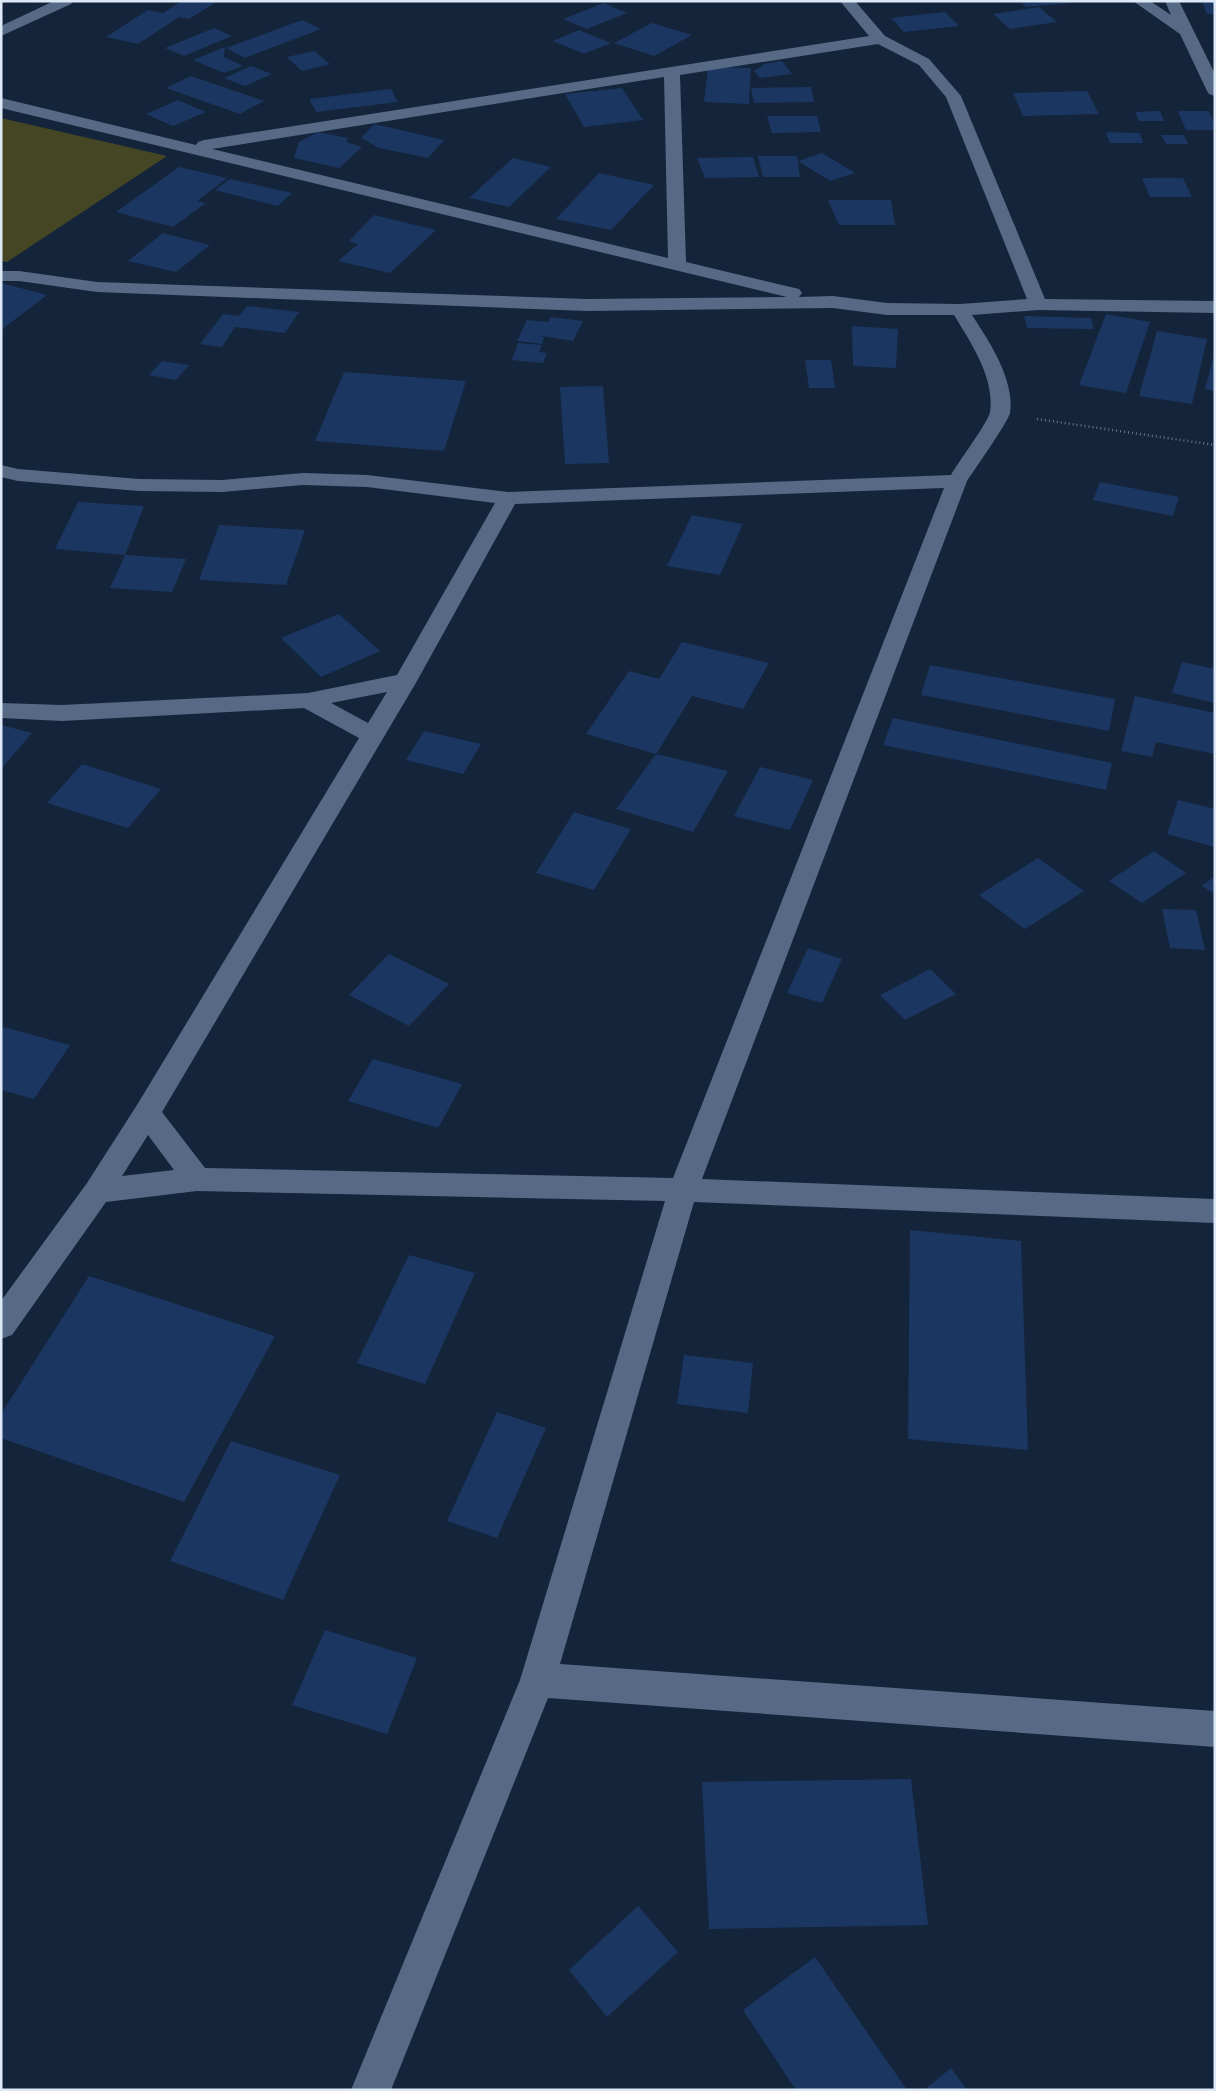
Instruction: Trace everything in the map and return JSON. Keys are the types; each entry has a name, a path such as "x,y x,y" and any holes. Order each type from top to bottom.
{"street":[{"path":"1,32 66,1"},
{"path":"847,1 880,39 924,62 953,96 1038,304"},
{"path":"1140,1 1187,32"},
{"path":"1172,1 1215,91"},
{"path":"190,147 880,39"},
{"path":"1196,52 1215,52"},
{"path":"672,72 677,265"},
{"path":"1,103 833,302 887,309 960,310 1038,304 1215,307"},
{"path":"1,276 19,276 97,287 587,305 833,302"},
{"path":"371,2090 538,1680 683,1190 956,481 1000,414 999,385 981,344 960,310"},
{"path":"1,471 18,475 139,485 222,486 303,479 367,481 508,498 956,481"},
{"path":"1,1326 97,1191 147,1113 374,735 508,498"},
{"path":"1,710 62,713 308,700 405,681"},
{"path":"308,700 374,735"},
{"path":"147,1113 197,1179"},
{"path":"97,1191 197,1179 683,1190 1215,1211"},
{"path":"538,1680 1215,1729"}],"path":[{"path":"1000,414 1215,445"}],"green space":[{"path":"1,118 167,156 7,262 1,261"}],"building":[{"path":"182,1 218,1 189,19 179,17 138,44 106,37 148,10 163,13"},
{"path":"1020,1 1070,1 1070,3 1026,7"},
{"path":"1202,1 1215,1 1215,14 1207,14"},
{"path":"604,3 627,13 587,29 563,19"},
{"path":"1039,7 1057,22 1010,29 993,14"},
{"path":"945,12 959,26 904,32 891,18"},
{"path":"302,20 321,29 245,58 226,48"},
{"path":"652,23 692,35 654,56 614,43"},
{"path":"214,28 232,36 184,56 165,48"},
{"path":"579,30 611,43 584,54 553,41"},
{"path":"225,47 224,57 243,66 224,73 193,60"},
{"path":"314,51 330,64 302,71 287,57"},
{"path":"782,61 792,74 760,78 754,71 764,64"},
{"path":"251,66 272,74 245,86 224,78"},
{"path":"708,67 751,68 749,104 704,102"},
{"path":"191,76 264,101 240,114 166,88"},
{"path":"811,87 814,102 754,103 751,88"},
{"path":"622,88 643,120 584,127 565,94"},
{"path":"391,89 398,102 316,112 309,99"},
{"path":"1087,91 1099,114 1023,116 1013,93"},
{"path":"178,100 206,112 173,126 146,114"},
{"path":"1160,111 1164,121 1139,121 1135,112"},
{"path":"1178,111 1209,111 1215,125 1215,130 1186,130"},
{"path":"767,116 817,116 821,132 772,133"},
{"path":"374,124 444,140 428,158 379,148 361,138"},
{"path":"318,132 348,138 346,142 362,147 339,168 294,158 299,142"},
{"path":"1106,132 1140,133 1143,143 1110,143"},
{"path":"1161,135 1184,135 1188,144 1166,144"},
{"path":"822,153 855,173 830,181 798,161"},
{"path":"758,156 797,156 800,177 763,177"},
{"path":"753,157 759,177 705,178 697,158"},
{"path":"513,158 551,167 509,207 469,198"},
{"path":"179,167 227,178 197,201 206,203 173,227 116,212"},
{"path":"599,173 654,185 611,230 556,219"},
{"path":"1142,178 1183,178 1192,197 1150,197"},
{"path":"230,179 292,193 278,206 215,190"},
{"path":"828,200 891,200 895,225 839,225"},
{"path":"374,215 436,230 390,273 338,261 358,244 349,241"},
{"path":"163,233 210,245 176,272 128,261"},
{"path":"1,283 47,295 1,330"},
{"path":"247,306 299,312 285,333 235,327 222,347 200,344 223,314 239,316"},
{"path":"1106,314 1150,322 1126,393 1079,385"},
{"path":"1024,316 1091,318 1094,329 1027,328"},
{"path":"551,317 583,321 573,341 541,336 544,338 542,344 517,341 527,320 548,322"},
{"path":"852,326 898,329 896,368 853,366"},
{"path":"1157,331 1207,339 1192,404 1139,396"},
{"path":"518,343 542,345 539,352 547,353 543,363 512,360"},
{"path":"1215,351 1215,391 1205,389"},
{"path":"805,360 831,360 835,388 809,388"},
{"path":"162,361 189,365 176,380 149,375"},
{"path":"344,372 466,381 444,451 315,441"},
{"path":"603,386 609,463 565,464 560,387"},
{"path":"1100,482 1179,497 1173,516 1093,500"},
{"path":"78,502 144,506 125,555 55,549"},
{"path":"692,515 743,524 720,575 667,566"},
{"path":"219,525 305,530 286,585 199,580"},
{"path":"125,555 186,559 172,592 110,588"},
{"path":"339,614 380,651 321,677 281,638"},
{"path":"682,642 769,663 743,709 692,696 656,754 586,734 629,671 659,679"},
{"path":"1182,662 1215,669 1215,703 1172,693"},
{"path":"930,665 1115,699 1109,731 921,695"},
{"path":"1135,696 1215,713 1215,754 1156,742 1152,757 1121,751"},
{"path":"893,718 1112,763 1106,790 883,745"},
{"path":"1,725 32,733 1,769"},
{"path":"424,731 481,744 463,774 406,760"},
{"path":"656,754 728,771 693,832 616,809"},
{"path":"82,764 161,789 128,828 47,803"},
{"path":"760,767 813,780 790,830 734,816"},
{"path":"1178,800 1215,809 1215,847 1167,834"},
{"path":"574,812 631,829 594,890 536,873"},
{"path":"1154,851 1186,873 1142,903 1109,881"},
{"path":"1038,858 1084,891 1025,929 979,895"},
{"path":"1215,876 1215,894 1202,886"},
{"path":"1162,909 1196,910 1205,950 1170,948"},
{"path":"808,948 842,959 822,1003 787,993"},
{"path":"389,954 449,984 409,1026 349,995"},
{"path":"930,969 956,994 905,1020 880,995"},
{"path":"4,1027 70,1045 34,1099 1,1090 1,1031"},
{"path":"373,1059 462,1084 438,1128 348,1101"},
{"path":"910,1230 1021,1241 1028,1450 908,1439"},
{"path":"409,1255 475,1273 425,1384 357,1363"},
{"path":"89,1276 275,1336 184,1502 1,1438 1,1414"},
{"path":"684,1355 753,1363 748,1413 677,1404"},
{"path":"497,1412 546,1428 497,1538 447,1521"},
{"path":"231,1441 340,1475 283,1600 170,1561"},
{"path":"325,1630 417,1658 387,1734 292,1705"},
{"path":"911,1779 928,1925 709,1929 702,1782"},
{"path":"638,1906 678,1952 607,2017 569,1970"},
{"path":"815,1957 907,2090 796,2090 743,2010"},
{"path":"951,2068 967,2090 924,2090"}]}
